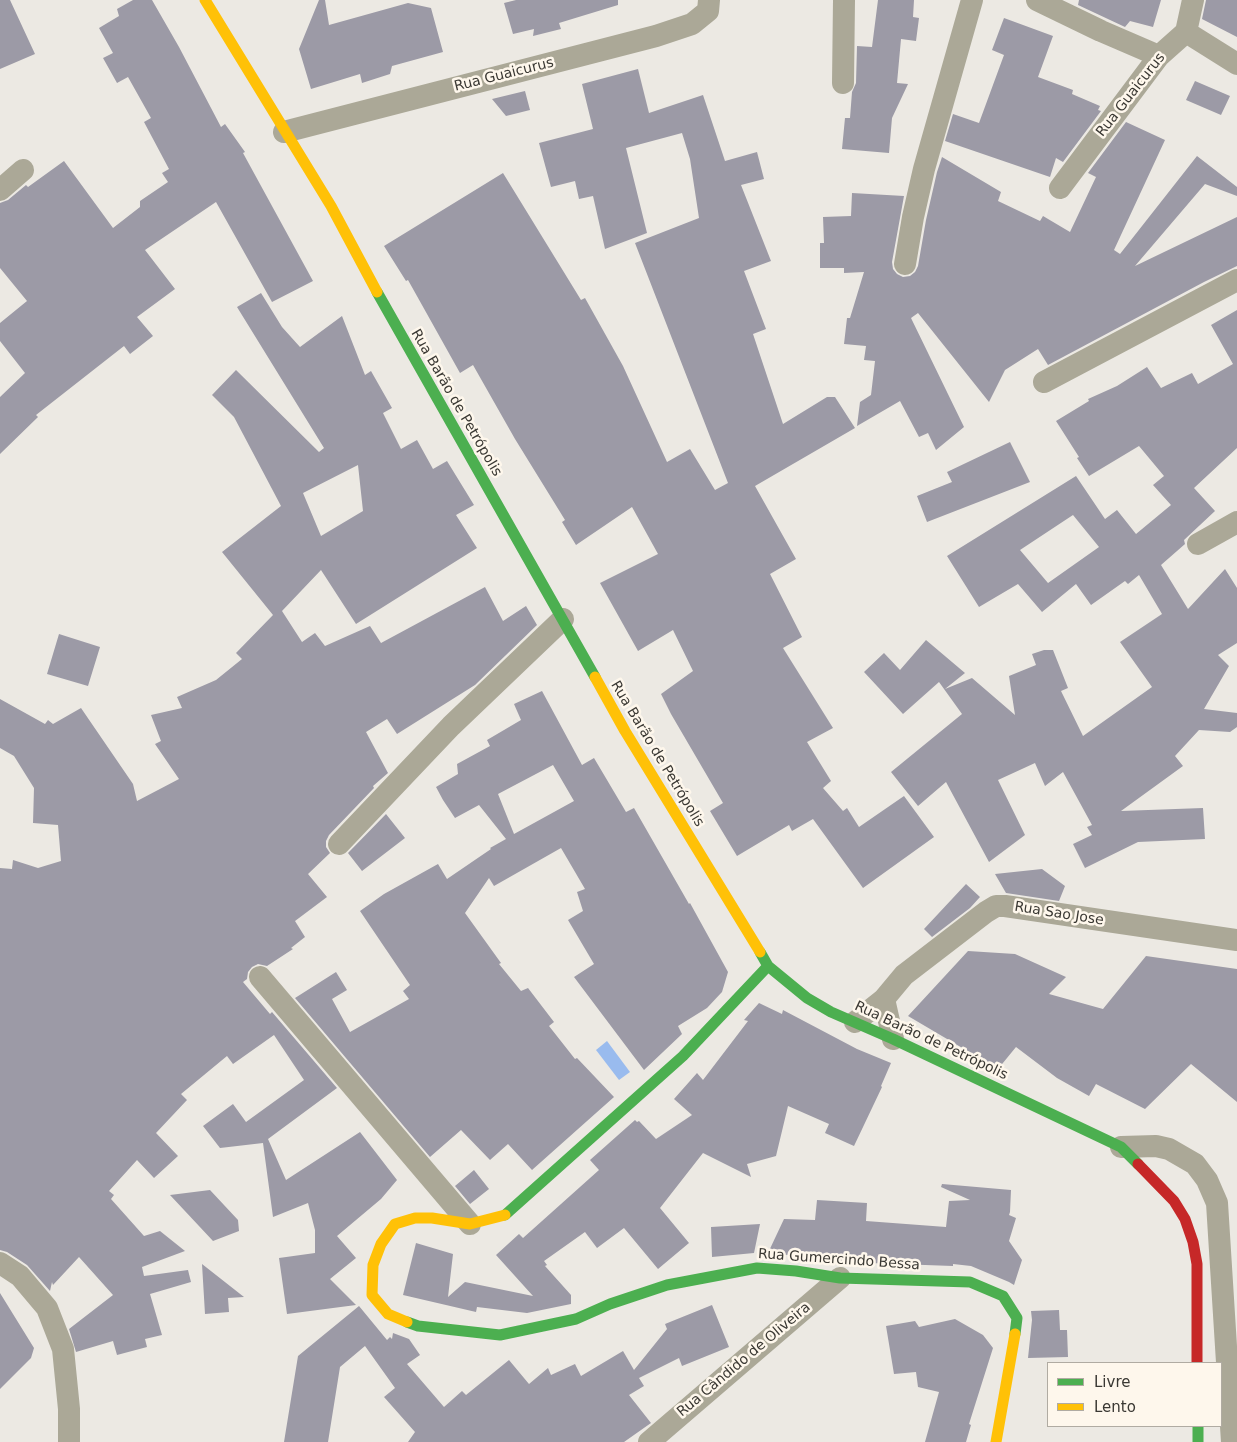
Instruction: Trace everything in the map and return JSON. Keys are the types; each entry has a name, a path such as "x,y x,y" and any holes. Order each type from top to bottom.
{"street":[{"name":"Rua Barão de Petrópolis","path":"205,0 331,206 399,333 563,619 625,732 768,966 807,998 1121,1147 1169,1195 1185,1219 1193,1242 1197,1264 1197,1362"},
{"name":"Rua Guaicurus","path":"284,132 656,36 692,24 708,11 710,0"},
{"path":"843,83 844,0"},
{"path":"905,264 911,225 924,169 972,0"},
{"path":"1037,0 1159,56"},
{"path":"1193,0 1186,32 1237,64"},
{"name":"Rua Guaicurus","path":"1060,188 1159,56 1186,32"},
{"path":"0,190 23,170"},
{"path":"1044,382 1237,280"},
{"path":"1198,544 1237,522"},
{"path":"340,844 451,726 563,619"},
{"name":"Rua Sao Jose","path":"855,1022 884,999 904,975 996,906 1237,940"},
{"name":"Rua Gumercindo Bessa","path":"768,966 683,1056 504,1216 470,1224 432,1218 415,1218 395,1224 381,1244 373,1265 372,1295 388,1314 418,1326 500,1335 576,1319 610,1304 667,1285 757,1268 796,1271 840,1278 970,1282 1003,1296 1017,1318 1012,1357 996,1442"},
{"path":"260,977 470,1224"},
{"path":"884,999 893,1039"},
{"path":"1121,1147 1156,1146 1169,1149 1195,1164 1207,1180 1217,1203 1232,1442"},
{"path":"0,1263 20,1276 47,1308 60,1341 63,1349 69,1409 69,1442"},
{"name":"Rua Cândido de Oliveira","path":"648,1442 840,1278"},
{"path":"1198,1427 1198,1442"}],"water":[{"path":"607,1041 630,1072 619,1080 596,1050"}],"building":[{"path":"0,0 10,0 35,54 0,69"},
{"path":"133,0 152,0 221,127 225,124 245,152 243,153 313,281 272,302 216,202 145,250 175,289 137,317 153,336 130,354 124,346 36,415 38,417 0,454 0,397 25,373 0,341 0,323 27,301 0,268 0,203 8,200 26,185 28,187 64,161 113,228 140,207 140,201 168,182 162,173 169,169 144,122 151,118 128,77 117,83 103,58 113,53 99,28 119,16 117,9"},
{"path":"319,0 325,0 329,25 408,3 431,8 443,52 392,66 390,74 362,83 360,74 311,89 299,49"},
{"path":"516,0 618,0 618,5 559,23 561,29 533,36 534,29 513,34 504,3"},
{"path":"878,0 914,0 913,17 919,18 916,41 901,39 897,83 908,84 892,118 889,153 842,149 845,118 850,118 852,92 856,83 857,46 872,47"},
{"path":"1079,0 1161,0 1153,27 1130,21 1125,27 1078,5"},
{"path":"1206,0 1237,0 1237,37 1202,19"},
{"path":"1004,18 1053,36 1038,77 1073,90 1072,94 1100,106 1098,110 1101,111 1063,162 1056,158 1050,177 945,141 953,114 979,123 1004,55 992,50"},
{"path":"638,69 649,113 703,95 725,161 757,152 764,179 741,185 771,261 744,271 766,329 753,334 783,424 827,397 835,397 855,428 755,486 796,559 770,574 802,637 783,648 833,728 807,742 831,781 823,788 843,811 847,808 859,827 904,796 934,837 863,888 813,819 792,831 789,825 737,856 710,811 723,803 661,694 693,671 673,630 638,651 600,583 658,554 632,507 576,545 562,522 565,520 515,439 473,365 460,373 408,280 406,281 384,246 503,173 581,300 585,298 623,366 667,462 690,449 715,490 728,483 635,243 699,218 690,159 682,133 626,148 647,233 605,249 593,196 579,199 575,181 551,187 539,143 593,129 582,84"},
{"path":"1195,81 1230,96 1221,115 1186,100"},
{"path":"525,91 530,110 506,116 492,99"},
{"path":"1126,122 1165,140 1114,250 1120,254 1197,156 1237,187 1237,196 1205,184 1135,266 1237,217 1237,266 1048,365 1038,349 1005,370 989,402 918,313 911,318 964,427 936,450 928,433 919,437 900,401 857,426 860,402 871,395 875,361 864,360 866,346 844,344 847,318 850,318 864,272 844,273 844,268 820,268 820,243 824,243 823,217 851,216 852,193 904,196 892,262 893,269 897,274 903,277 910,276 918,266 926,220 942,157 1001,192 998,201 1040,221 1043,216 1070,232 1096,177 1088,173"},
{"path":"261,293 282,327 300,347 342,316 365,375 371,371 392,408 383,413 401,449 417,440 433,469 447,461 474,505 456,515 477,548 356,624 321,570 282,611 302,642 315,633 325,646 370,626 381,643 485,587 503,621 526,606 537,625 475,685 397,734 387,719 366,732 388,773 373,786 374,788 329,835 326,847 330,853 308,874 327,897 295,921 305,937 291,948 293,949 267,966 258,964 252,967 248,972 247,979 243,982 270,1014 272,1012 337,1088 268,1139 286,1180 360,1132 397,1180 381,1199 337,1236 356,1258 330,1279 356,1305 287,1314 279,1258 315,1253 315,1230 308,1203 273,1217 263,1143 220,1148 203,1126 233,1104 246,1122 304,1080 274,1035 233,1064 227,1056 181,1094 187,1100 156,1133 178,1156 154,1178 137,1160 109,1191 114,1195 111,1199 144,1236 160,1231 185,1251 142,1267 144,1276 188,1270 191,1282 150,1294 162,1335 145,1339 147,1347 117,1355 113,1341 76,1352 69,1329 113,1295 79,1257 53,1285 52,1282 50,1291 27,1265 7,1252 0,1250 0,868 12,869 13,860 38,868 61,861 58,825 33,823 34,788 14,756 0,748 0,699 45,724 48,720 53,724 81,708 133,784 137,801 179,779 155,744 161,741 151,715 182,708 177,697 216,680 242,659 236,653 273,615 222,552 281,506 234,417 212,395 236,370 319,452 324,448 237,307","holes":["358,465 363,511 321,536 303,493"]},
{"path":"1237,310 1237,448 1194,488 1215,511 1184,540 1185,544 1161,565 1188,609 1225,569 1237,588 1237,643 1218,655 1229,666 1204,709 1237,713 1237,727 1230,732 1199,730 1175,756 1183,766 1121,811 1203,808 1205,839 1138,842 1085,868 1073,844 1092,835 1087,827 1092,825 1063,772 1045,786 1035,763 998,780 1025,835 989,862 946,782 918,806 891,772 962,714 939,682 903,714 864,672 884,653 900,670 926,640 965,673 945,689 972,678 1015,715 1009,676 1036,665 1032,654 1044,650 1053,650 1068,688 1061,691 1083,736 1152,687 1120,642 1162,614 1139,575 1128,584 1125,581 1091,605 1076,584 1042,612 1018,584 979,607 947,556 1076,476 1105,519 1117,510 1136,534 1171,505 1153,485 1164,476 1139,446 1089,476 1056,421 1089,401 1088,399 1117,386 1147,367 1161,388 1192,373 1198,384 1233,364 1211,325","holes":["1073,515 1099,547 1048,583 1020,550"]},
{"path":"1010,442 1030,482 927,522 917,496 952,482 947,472"},
{"path":"59,634 100,647 88,686 47,674"},
{"path":"542,691 582,765 594,758 626,812 634,808 728,972 722,992 707,1008 678,1026 682,1034 644,1070 574,977 594,964 568,920 583,911 577,892 585,889 561,848 494,886 489,878 465,913 501,963 499,964 521,991 528,988 554,1022 549,1026 575,1059 577,1058 614,1097 532,1170 508,1144 490,1160 461,1130 430,1157 295,998 336,972 347,990 332,999 350,1032 409,999 403,991 410,985 360,911 384,894 438,864 447,879 490,848 506,839 479,805 455,818 436,787 458,774 457,764 490,746 487,740 521,720 514,704","holes":["553,765 574,801 514,834 498,794"]},
{"path":"386,814 405,838 362,871 348,853"},
{"path":"1042,869 1065,886 1059,901 1006,893 995,874"},
{"path":"966,884 980,897 970,908 932,937 924,929"},
{"path":"968,951 1015,954 1066,977 1049,994 1103,1009 1146,956 1237,969 1237,1102 1191,1064 1145,1109 1096,1084 1089,1096 1057,1078 1016,1047 998,1069 908,1016"},
{"path":"759,1003 782,1014 783,1010 857,1049 891,1063 882,1087 854,1146 825,1133 829,1124 788,1106 776,1156 747,1164 751,1177 703,1153 660,1208 689,1243 658,1269 624,1228 597,1248 585,1232 544,1261 547,1265 545,1266 571,1295 571,1304 527,1313 477,1307 476,1312 403,1295 416,1243 453,1254 448,1297 465,1282 533,1296 496,1255 519,1234 523,1238 599,1170 590,1160 635,1120 639,1121 656,1139 692,1115 674,1099 697,1073 703,1080 748,1021 744,1020"},
{"path":"474,1170 489,1189 470,1204 455,1186"},
{"path":"942,1184 1011,1190 1009,1215 1016,1218 1009,1241 1022,1260 1014,1285 971,1266 841,1262 768,1253 784,1219 815,1220 817,1200 867,1203 866,1221 946,1227 949,1201 970,1200 941,1187"},
{"path":"210,1190 238,1220 239,1231 213,1241 170,1195"},
{"path":"760,1224 754,1253 712,1257 711,1227"},
{"path":"202,1264 244,1297 228,1298 229,1312 205,1314"},
{"path":"0,1293 34,1348 31,1358 0,1389"},
{"path":"712,1305 729,1347 682,1366 679,1358 639,1378 644,1386 629,1395 651,1423 624,1442 408,1442 415,1432 384,1397 395,1388 365,1346 340,1367 328,1442 284,1442 298,1356 359,1306 387,1340 390,1337 392,1339 393,1333 409,1339 420,1355 407,1364 444,1407 462,1391 466,1395 509,1360 529,1384 548,1368 551,1375 575,1364 581,1376 623,1351 634,1370 667,1329 665,1324"},
{"path":"1059,1310 1060,1330 1067,1330 1068,1357 1028,1358 1032,1320 1031,1311"},
{"path":"955,1319 983,1335 993,1348 969,1424 971,1425 966,1442 925,1442 939,1392 918,1387 916,1372 894,1374 886,1326 915,1321 919,1327"}],"traffic: fast":[{"path":"377,292 595,677"},
{"path":"760,952 768,966 807,998 831,1012 893,1039 1121,1147 1138,1164"},
{"path":"505,1215 683,1056 768,966"},
{"path":"407,1322 418,1326 500,1335 576,1319 610,1304 667,1285 757,1268 796,1271 840,1278 970,1282 1003,1296 1017,1318 1015,1334"},
{"path":"1198,1427 1198,1442"}],"traffic: slow":[{"path":"205,0 331,206 377,292"},
{"path":"595,677 625,731 760,952"},
{"path":"407,1322 388,1314 372,1295 373,1265 381,1244 395,1224 415,1218 432,1218 470,1224 505,1215"},
{"path":"996,1442 1015,1334"}],"traffic: jam":[{"path":"1138,1164 1174,1201 1185,1219 1193,1242 1197,1264 1197,1362"}]}
